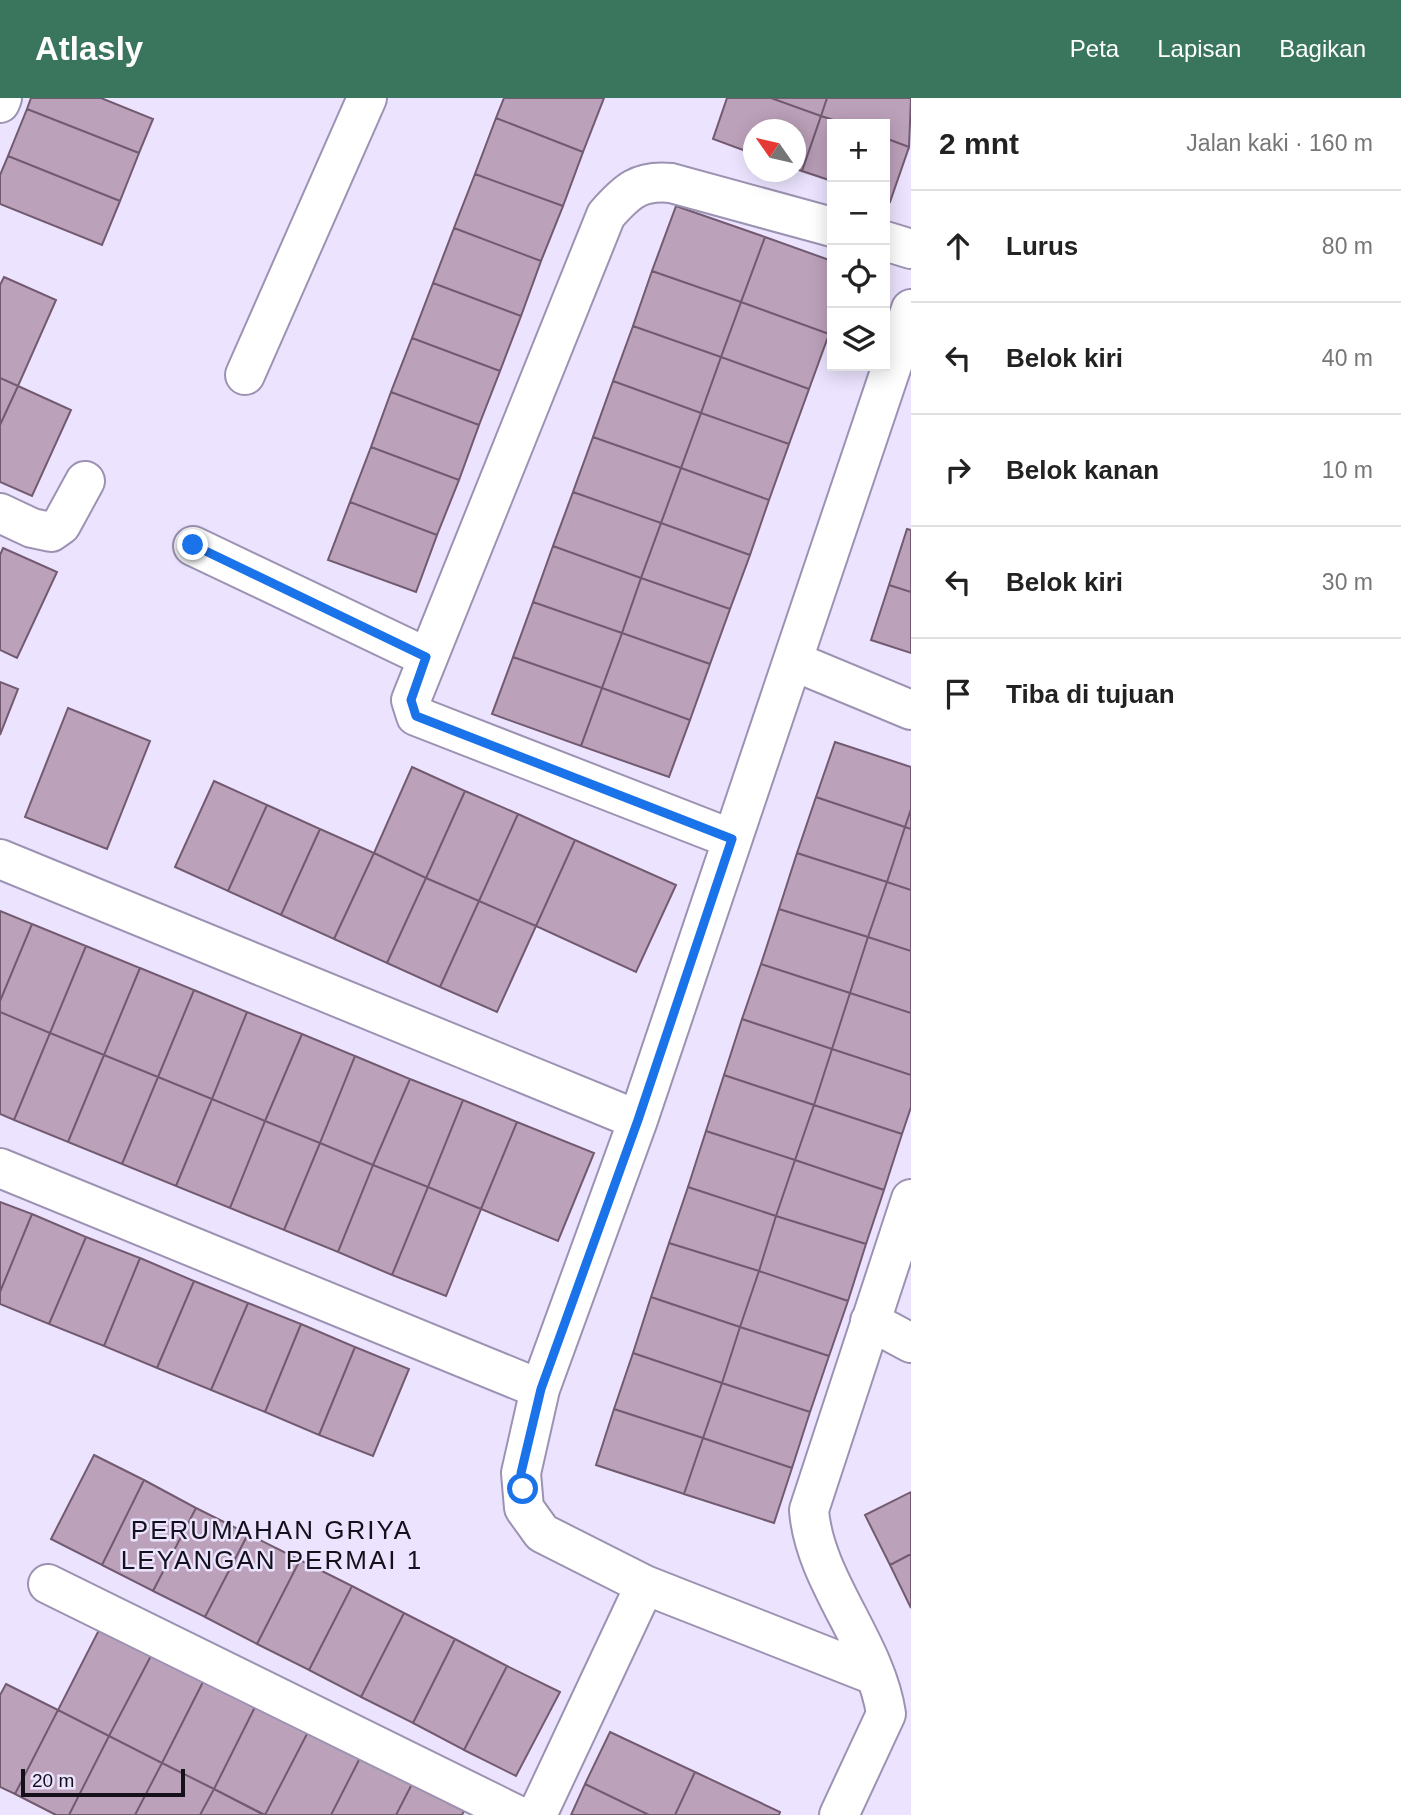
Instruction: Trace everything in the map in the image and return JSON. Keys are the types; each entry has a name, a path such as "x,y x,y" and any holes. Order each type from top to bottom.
{"street":[{"path":"245,375 367,98"},
{"path":"732,839 416,716 411,700 598,230 610,210 637,186 651,181 671,183 827,226"},
{"path":"890,242 911,248"},
{"path":"874,1675 645,1585 548,1538 524,1508 521,1473 541,1389 638,1120 911,309"},
{"path":"0,513 32,528 51,532 61,525 85,481"},
{"path":"193,545 426,657"},
{"path":"793,661 911,710"},
{"path":"0,859 638,1120"},
{"path":"0,1168 541,1389"},
{"path":"839,1815 886,1714 874,1675 813,1542 809,1510 911,1199"},
{"path":"870,1321 911,1343"},
{"path":"48,1584 517,1815"},
{"path":"537,1815 645,1585"}],"building":[{"path":"31,98 101,98 153,119 139,153 27,109"},
{"path":"504,98 604,98 583,152 496,118"},
{"path":"727,98 771,98 821,116 806,159 806,119 743,119 743,150 713,139"},
{"path":"771,98 827,98 821,116"},
{"path":"827,98 911,98 909,147 890,140 890,119 830,119 821,116"},
{"path":"27,109 139,153 120,201 8,156"},
{"path":"821,116 830,119 827,119 827,179 806,172 806,159"},
{"path":"496,118 583,152 563,206 475,174"},
{"path":"890,140 909,147 890,202"},
{"path":"8,156 120,201 102,245 0,204 0,175"},
{"path":"475,174 563,206 541,261 454,228"},
{"path":"676,206 765,237 741,302 652,271"},
{"path":"454,228 541,261 521,316 433,283"},
{"path":"765,237 827,259 827,333 741,302"},
{"path":"652,271 741,302 721,357 633,326"},
{"path":"4,277 56,300 18,386 0,378 0,285"},
{"path":"433,283 521,316 500,371 412,338"},
{"path":"741,302 827,333 809,389 721,357"},
{"path":"633,326 721,357 701,413 613,381"},
{"path":"412,338 500,371 479,425 391,392"},
{"path":"721,357 809,389 789,444 701,413"},
{"path":"0,378 18,386 0,425"},
{"path":"613,381 701,413 681,468 593,437"},
{"path":"18,386 71,410 32,496 0,482 0,425"},
{"path":"391,392 479,425 459,480 371,447"},
{"path":"701,413 789,444 769,500 681,468"},
{"path":"593,437 681,468 661,523 573,492"},
{"path":"371,447 459,480 437,535 350,502"},
{"path":"681,468 769,500 750,555 661,523"},
{"path":"573,492 661,523 641,578 553,546"},
{"path":"350,502 437,535 416,592 328,560"},
{"path":"661,523 750,555 730,609 641,578"},
{"path":"907,529 911,530 911,592 889,585"},
{"path":"553,546 641,578 622,633 533,602"},
{"path":"3,548 57,572 17,658 0,650 0,555"},
{"path":"641,578 730,609 710,664 622,633"},
{"path":"889,585 911,592 911,653 871,640"},
{"path":"533,602 622,633 602,688 513,657"},
{"path":"622,633 710,664 690,720 602,688"},
{"path":"513,657 602,688 581,746 492,714"},
{"path":"0,682 18,689 0,735"},
{"path":"602,688 690,720 669,777 581,746"},
{"path":"68,708 150,741 107,849 25,817"},
{"path":"835,742 911,767 911,809 905,827 816,797"},
{"path":"412,767 465,791 426,878 374,853"},
{"path":"214,781 267,805 228,891 175,867"},
{"path":"465,791 518,814 479,901 426,878"},
{"path":"816,797 905,827 887,882 797,853"},
{"path":"267,805 320,829 281,915 228,891"},
{"path":"911,809 911,829 905,827"},
{"path":"518,814 575,840 536,926 479,901"},
{"path":"905,827 911,829 911,890 887,882"},
{"path":"320,829 374,853 334,939 281,915"},
{"path":"575,840 676,885 636,972 536,926"},
{"path":"374,853 426,878 387,963 334,939"},
{"path":"797,853 887,882 868,937 779,909"},
{"path":"426,878 479,901 440,987 387,963"},
{"path":"887,882 911,890 911,951 868,937"},
{"path":"479,901 536,926 497,1012 440,987"},
{"path":"779,909 868,937 850,993 761,964"},
{"path":"0,911 32,924 0,1001"},
{"path":"32,924 86,946 50,1033 0,1012 0,1001"},
{"path":"868,937 911,951 911,1013 850,993"},
{"path":"86,946 140,968 104,1055 50,1033"},
{"path":"761,964 850,993 832,1049 742,1019"},
{"path":"140,968 194,990 158,1077 104,1055"},
{"path":"194,990 247,1012 212,1099 158,1077"},
{"path":"850,993 911,1013 911,1075 832,1049"},
{"path":"0,1012 50,1033 14,1120 0,1114"},
{"path":"247,1012 302,1034 265,1121 212,1099"},
{"path":"742,1019 832,1049 814,1105 724,1075"},
{"path":"50,1033 104,1055 68,1142 14,1120"},
{"path":"302,1034 355,1056 320,1143 265,1121"},
{"path":"832,1049 911,1075 911,1107 902,1134 814,1105"},
{"path":"104,1055 158,1077 122,1164 68,1142"},
{"path":"355,1056 410,1079 373,1165 320,1143"},
{"path":"724,1075 814,1105 795,1160 706,1131"},
{"path":"158,1077 212,1099 176,1186 122,1164"},
{"path":"410,1079 463,1100 428,1187 373,1165"},
{"path":"212,1099 265,1121 230,1208 176,1186"},
{"path":"463,1100 517,1122 481,1209 428,1187"},
{"path":"814,1105 902,1134 884,1190 795,1160"},
{"path":"265,1121 320,1143 284,1230 230,1208"},
{"path":"517,1122 594,1153 558,1241 481,1209"},
{"path":"706,1131 795,1160 776,1216 688,1187"},
{"path":"320,1143 373,1165 338,1252 284,1230"},
{"path":"795,1160 884,1190 866,1244 776,1216"},
{"path":"373,1165 428,1187 392,1275 338,1252"},
{"path":"428,1187 481,1209 446,1296 392,1275"},
{"path":"688,1187 776,1216 759,1271 669,1243"},
{"path":"0,1202 32,1214 0,1292"},
{"path":"32,1214 86,1237 49,1324 0,1304 0,1292"},
{"path":"776,1216 866,1244 848,1301 759,1271"},
{"path":"86,1237 140,1258 104,1346 49,1324"},
{"path":"669,1243 759,1271 740,1327 651,1297"},
{"path":"140,1258 194,1281 157,1368 104,1346"},
{"path":"759,1271 848,1301 829,1356 740,1327"},
{"path":"194,1281 248,1303 211,1390 157,1368"},
{"path":"651,1297 740,1327 722,1383 633,1353"},
{"path":"248,1303 301,1324 265,1412 211,1390"},
{"path":"301,1324 355,1347 319,1435 265,1412"},
{"path":"740,1327 829,1356 810,1412 722,1383"},
{"path":"355,1347 409,1369 373,1456 319,1435"},
{"path":"633,1353 722,1383 703,1438 614,1409"},
{"path":"722,1383 810,1412 792,1468 703,1438"},
{"path":"614,1409 703,1438 684,1494 596,1465"},
{"path":"703,1438 792,1468 774,1523 684,1494"},
{"path":"94,1455 144,1480 102,1565 51,1539"},
{"path":"144,1480 196,1508 153,1591 102,1565"},
{"path":"911,1492 911,1554 890,1565 865,1515"},
{"path":"196,1508 248,1534 205,1617 153,1591"},
{"path":"248,1534 300,1560 257,1644 205,1617"},
{"path":"911,1554 911,1608 890,1565"},
{"path":"300,1560 352,1586 309,1670 257,1644"},
{"path":"352,1586 404,1613 361,1697 309,1670"},
{"path":"404,1613 455,1639 413,1723 361,1697"},
{"path":"101,1626 153,1652 109,1736 58,1710"},
{"path":"455,1639 507,1666 464,1750 413,1723"},
{"path":"153,1652 205,1678 162,1763 109,1736"},
{"path":"507,1666 560,1692 516,1776 464,1750"},
{"path":"205,1678 256,1705 214,1789 162,1763"},
{"path":"6,1684 58,1710 15,1794 0,1787 0,1695"},
{"path":"256,1705 308,1732 265,1815 214,1789"},
{"path":"58,1710 109,1736 69,1815 56,1815 15,1794"},
{"path":"308,1732 360,1758 331,1815 265,1815"},
{"path":"610,1732 695,1772 675,1815 649,1815 585,1784"},
{"path":"109,1736 162,1763 135,1815 69,1815"},
{"path":"360,1758 412,1784 396,1815 331,1815"},
{"path":"162,1763 214,1789 200,1815 135,1815"},
{"path":"695,1772 780,1812 779,1815 675,1815"},
{"path":"412,1784 464,1811 462,1815 396,1815"},
{"path":"585,1784 649,1815 571,1815"},
{"path":"214,1789 264,1815 200,1815"}],"district":[{"name":"PERUMAHAN GRIYA LEYANGAN PERMAI 1","path":"272,1545"}],"route":[{"path":"193,545 426,657 411,700 416,716 732,839 638,1120 541,1389 521,1473 523,1489"}]}
